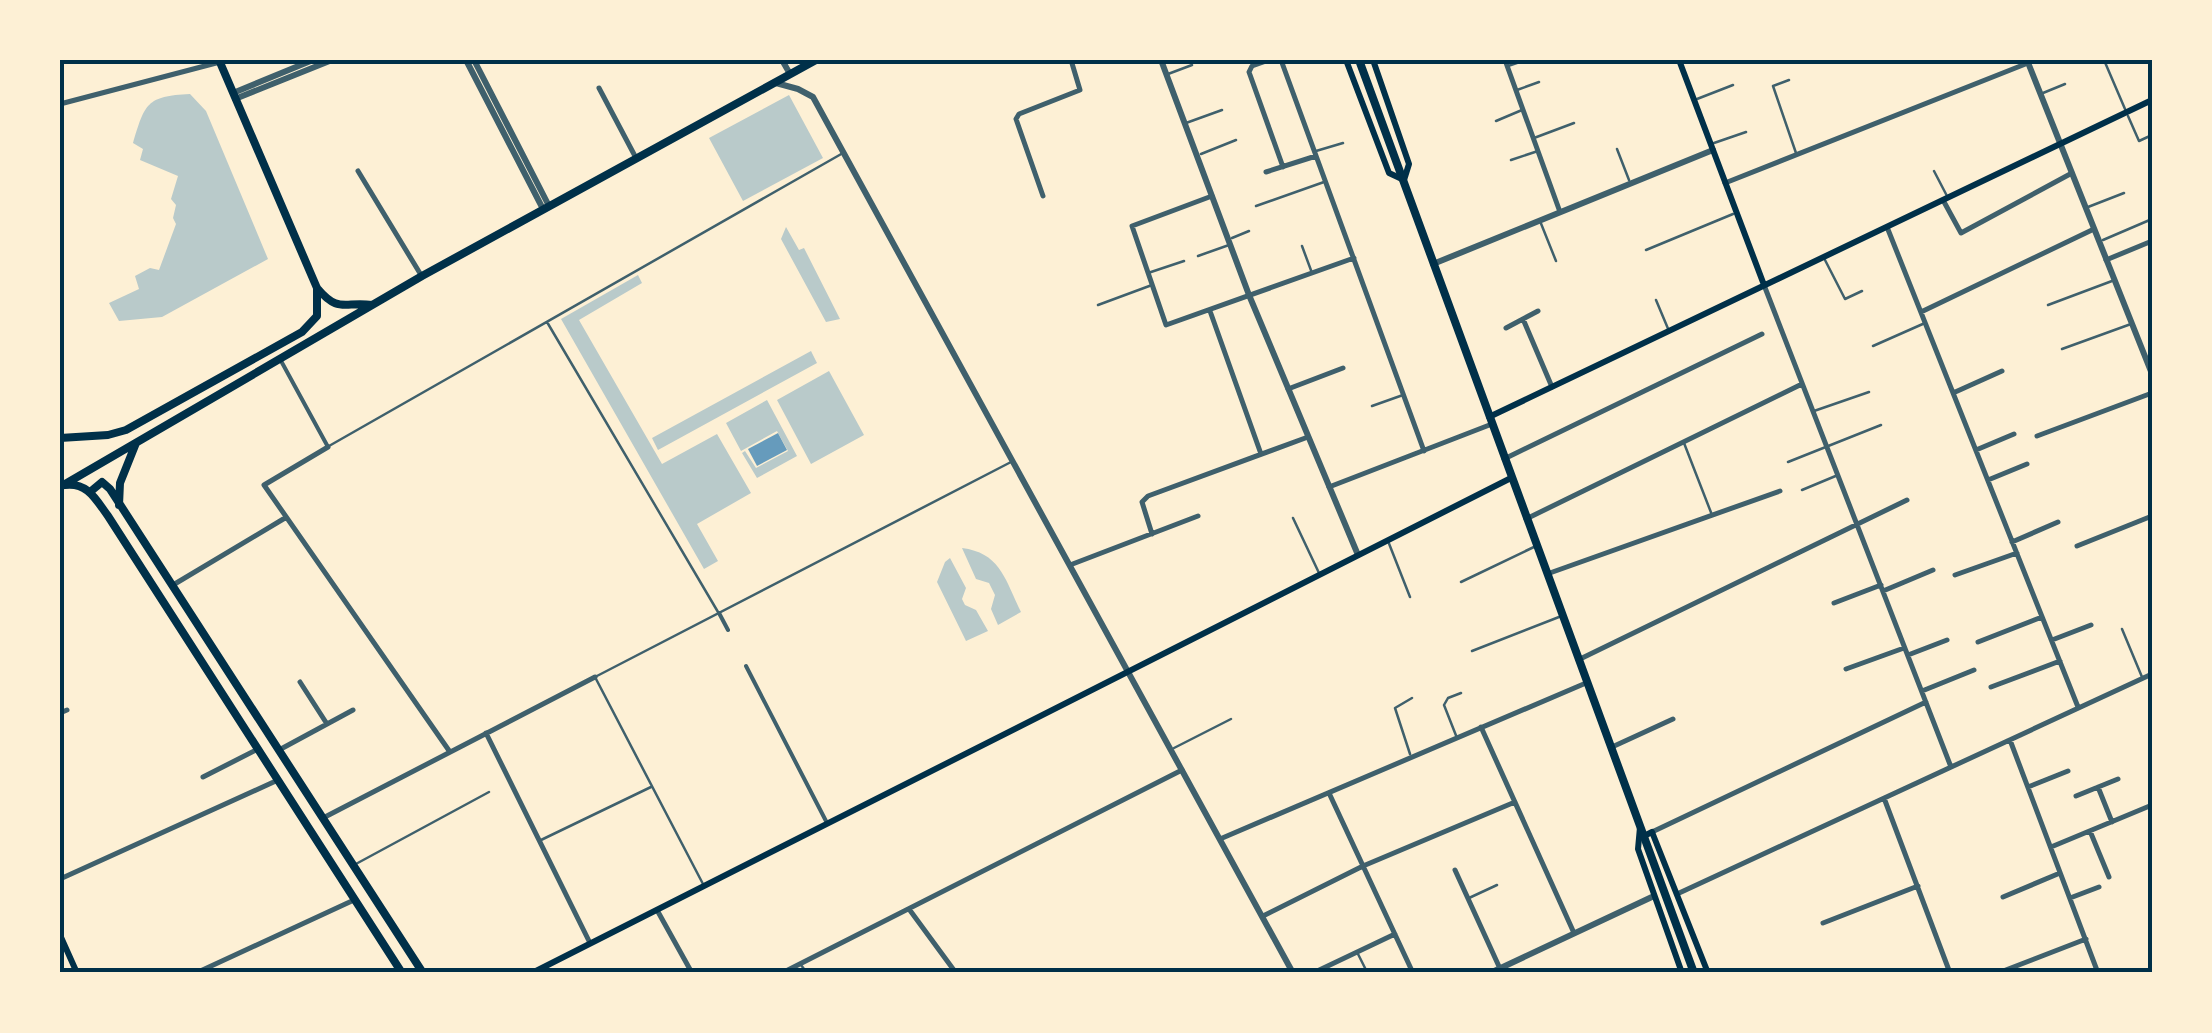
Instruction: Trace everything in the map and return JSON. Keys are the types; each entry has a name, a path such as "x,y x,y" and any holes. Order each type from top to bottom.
{"main road":[{"path":"60,486 422,276 816,60"},
{"path":"1346,60 1389,173 1404,180"},
{"path":"1359,60 1610,748 1641,825 1678,894 1708,973"},
{"path":"1373,60 1409,164 1404,180"},
{"path":"1679,60 1764,285"},
{"path":"219,61 316,288 338,306 372,305"},
{"path":"1490,421 1552,387 2152,100"},
{"path":"60,438 126,430 302,332 317,316 316,288"},
{"path":"119,505 120,482 137,442"},
{"path":"532,973 1511,478"},
{"path":"90,492 98,483 107,484 423,973"},
{"path":"60,486 79,484 90,492 402,973"},
{"path":"159,594 174,585"},
{"path":"306,827 322,818"},
{"path":"1641,825 1638,849 1682,973"},
{"path":"1648,834 1660,882 1694,973"},
{"path":"337,874 352,866"},
{"path":"354,900 369,891"},
{"path":"60,936 76,973"}],"street":[{"path":"234,96 314,60"},
{"path":"234,96 332,60"},
{"path":"466,60 546,207"},
{"path":"474,60 546,207"},
{"path":"782,60 790,74"},
{"path":"1043,196 1016,119 1080,90 1071,60"},
{"path":"1161,60 1249,295 1358,555"},
{"path":"1269,60 1252,66 1249,72 1282,167"},
{"path":"1282,60 1424,450"},
{"path":"60,104 219,61"},
{"path":"1725,182 2028,62 2152,374"},
{"path":"1507,63 1560,212"},
{"path":"774,83 798,88 813,97 1293,973"},
{"path":"599,88 636,158"},
{"path":"1433,264 1712,147"},
{"path":"1266,172 1316,154"},
{"path":"358,171 422,276"},
{"path":"1946,198 1961,233 2072,173"},
{"path":"1212,196 1132,226 1166,325 1354,258"},
{"path":"1886,227 2079,708"},
{"path":"1921,312 2094,229"},
{"path":"2106,260 2152,242"},
{"path":"1764,285 1951,767"},
{"path":"1209,310 1261,454"},
{"path":"1506,328 1538,311"},
{"path":"1523,319 1552,387"},
{"path":"1504,459 1762,334"},
{"path":"280,359 328,447 264,484 450,752"},
{"path":"1288,389 1344,368"},
{"path":"1953,393 2002,370"},
{"path":"1526,519 1802,383"},
{"path":"2037,436 2152,393"},
{"path":"1329,488 1490,421"},
{"path":"1976,450 2014,434"},
{"path":"1152,534 1142,502 1148,496 1308,436"},
{"path":"1988,480 2027,464"},
{"path":"1546,574 1780,491"},
{"path":"1578,660 1907,500"},
{"path":"1070,566 1198,516"},
{"path":"2078,546 2152,516"},
{"path":"174,585 285,518"},
{"path":"2012,542 2058,522"},
{"path":"1955,576 2017,553"},
{"path":"1834,603 1933,570"},
{"path":"719,613 728,630"},
{"path":"1978,642 2042,617"},
{"path":"2052,640 2091,625"},
{"path":"1846,669 1947,640"},
{"path":"1991,687 2060,660"},
{"path":"746,666 827,823"},
{"path":"1922,691 1974,670"},
{"path":"1678,894 2152,674"},
{"path":"322,818 595,677"},
{"path":"300,682 327,724"},
{"path":"1220,840 1586,683"},
{"path":"1648,834 1926,702"},
{"path":"279,750 354,710"},
{"path":"1610,748 1673,719"},
{"path":"1481,728 1574,934"},
{"path":"486,733 590,943"},
{"path":"2010,740 2098,973"},
{"path":"203,778 258,750"},
{"path":"782,973 1182,770"},
{"path":"2028,787 2068,771"},
{"path":"2076,796 2118,779"},
{"path":"60,879 278,780"},
{"path":"2098,787 2112,822"},
{"path":"1329,793 1413,973"},
{"path":"1884,798 1950,973"},
{"path":"1262,917 1363,866 1515,802"},
{"path":"2051,848 2152,804"},
{"path":"2090,831 2109,877"},
{"path":"1455,870 1500,971"},
{"path":"2003,897 2060,872"},
{"path":"1823,923 1918,886"},
{"path":"2070,898 2099,886"},
{"path":"1490,973 1654,896"},
{"path":"196,973 354,900"},
{"path":"657,909 692,973"},
{"path":"909,909 956,973"},
{"path":"1314,973 1395,934"},
{"path":"1998,973 2086,939"}],"lane":[{"path":"1507,63 1526,60"},
{"path":"2104,60 2139,141 2152,136"},
{"path":"2150,60 2152,66"},
{"path":"1166,75 1192,65"},
{"path":"1789,80 1773,86 1796,155"},
{"path":"1516,90 1539,82"},
{"path":"2040,94 2065,84"},
{"path":"1694,100 1733,85"},
{"path":"1185,123 1222,110"},
{"path":"1496,121 1524,110"},
{"path":"1534,138 1574,124"},
{"path":"1712,147 1746,132"},
{"path":"1197,156 1236,140"},
{"path":"1316,154 1343,143"},
{"path":"1617,149 1630,183"},
{"path":"1511,160 1538,151"},
{"path":"328,447 844,153"},
{"path":"1934,171 1946,198"},
{"path":"1256,206 1326,182"},
{"path":"2086,208 2124,193"},
{"path":"1646,250 1736,213"},
{"path":"2099,242 2152,219"},
{"path":"1540,220 1556,261"},
{"path":"1198,256 1249,231"},
{"path":"1302,246 1312,272"},
{"path":"1824,257 1845,300 1862,291"},
{"path":"1148,273 1184,260"},
{"path":"2048,305 2114,280"},
{"path":"1098,305 1152,285"},
{"path":"1656,300 1669,331"},
{"path":"546,321 719,613"},
{"path":"1872,346 1925,322"},
{"path":"2062,349 2132,324"},
{"path":"1813,411 1870,392"},
{"path":"1372,406 1404,395"},
{"path":"1788,462 1881,425"},
{"path":"1684,442 1713,515"},
{"path":"704,886 595,677 1012,461"},
{"path":"1802,490 1838,475"},
{"path":"1293,518 1320,574"},
{"path":"1388,540 1410,598"},
{"path":"1461,582 1536,546"},
{"path":"1472,651 1562,616"},
{"path":"2122,629 2143,678"},
{"path":"1457,738 1444,704 1448,698 1462,693"},
{"path":"1412,698 1395,708 1412,757"},
{"path":"1171,750 1231,719"},
{"path":"539,841 652,786"},
{"path":"352,866 489,792"},
{"path":"1468,898 1497,885"},
{"path":"1358,952 1366,970"},
{"path":"800,964 807,973"}],"shaded area":[{"path":"190,94 206,111 268,259 162,317 119,321 109,303 139,289 135,276 150,268 159,270 176,224 176,205 171,199 178,176 140,160 143,149 133,143 137,130 145,111 156,100"},
{"path":"789,95 823,158 743,201 709,138"},
{"path":"786,227 799,250 804,248 840,319 826,322 781,239"},
{"path":"638,275 642,283 579,320 662,464 717,434 751,493 697,524 718,561 704,569 561,319"},
{"path":"811,351 817,363 658,450 652,438"},
{"path":"829,371 864,435 811,464 777,400"},
{"path":"767,400 797,456 757,478 742,453 745,451 756,468 788,451 777,431 741,451 726,423"},
{"path":"962,548 994,562 1021,612 998,625 991,609 995,595 989,583 976,579"},
{"path":"950,558 966,588 962,599 965,605 976,610 988,631 966,641 937,582"}],"water":[{"path":"778,433 787,450 757,466 748,449"}]}
